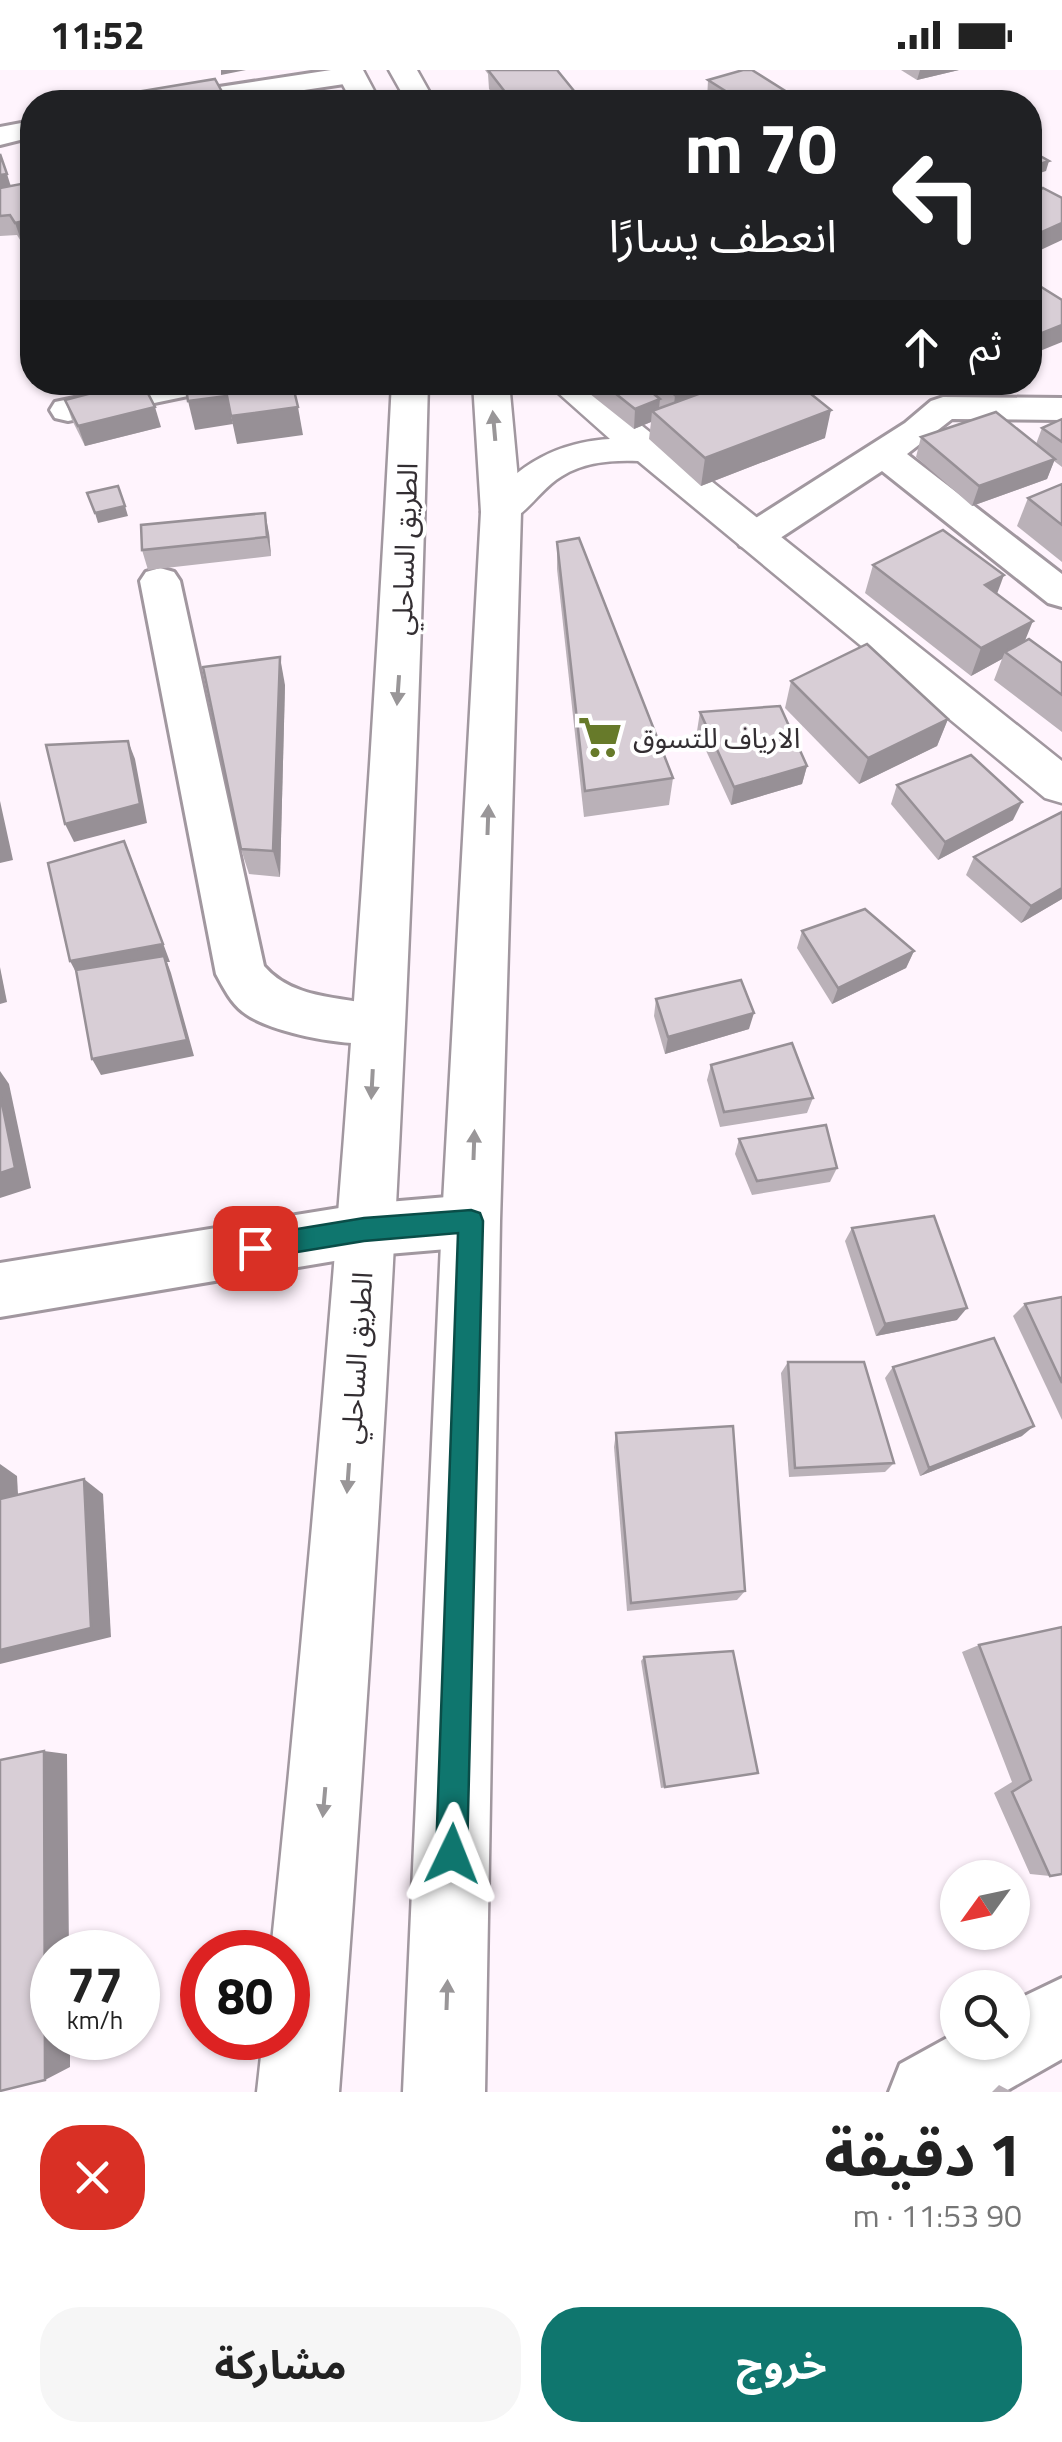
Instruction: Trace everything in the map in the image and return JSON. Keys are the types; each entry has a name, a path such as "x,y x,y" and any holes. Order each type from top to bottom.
{"main road":[{"name":"الطريق الساحلي","path":"298,2092 336,1657 399,675 410,395"},
{"path":"444,2092 471,1221 501,512 491,395"},
{"path":"580,395 1062,786"},
{"path":"501,512 521,484 555,462 598,450 646,450"}],"street":[{"path":"243,90 350,72"},
{"path":"68,410 142,395"},
{"path":"754,537 918,430 946,395 1062,410"},
{"path":"882,452 1062,594"},
{"path":"160,581 241,974 261,998 288,1010 375,1025"},
{"path":"0,1290 364,1230 471,1221"},
{"path":"928,2092 1062,2016"}],"building":[{"path":"488,70 557,70 573,90 504,90"},
{"path":"752,70 784,90 724,90 708,80"},
{"path":"215,79 221,90 148,90"},
{"path":"0,154 7,174 0,175"},
{"path":"20,184 20,222 15,223 10,215 0,216 0,188"},
{"path":"1042,188 1062,198 1062,223 1042,232"},
{"path":"1042,288 1062,300 1062,325 1042,333"},
{"path":"84,395 149,395 155,407 78,426 65,400"},
{"path":"187,395 295,395 298,407 231,416 227,396 188,401"},
{"path":"617,395 655,395 660,399 635,409"},
{"path":"696,395 812,395 831,410 705,458 652,411"},
{"path":"996,412 1055,459 979,486 921,437"},
{"path":"1062,419 1062,442 1042,428"},
{"path":"1062,484 1062,525 1028,498"},
{"path":"118,486 125,506 95,513 87,493"},
{"path":"265,513 267,537 142,550 141,525"},
{"path":"943,530 1004,575 985,585 1033,621 981,648 873,565"},
{"path":"579,538 673,778 585,791 557,542"},
{"path":"1029,639 1062,663 1062,695 1005,652"},
{"path":"867,644 948,719 868,758 791,681"},
{"path":"280,657 273,851 241,849 203,667"},
{"path":"780,706 807,766 734,787 700,712"},
{"path":"128,741 140,804 65,824 46,745"},
{"path":"971,755 1022,802 945,842 897,785"},
{"path":"1062,812 1062,888 1031,906 974,857"},
{"path":"124,841 163,944 70,961 48,863"},
{"path":"865,909 914,951 838,988 802,931"},
{"path":"164,956 187,1040 92,1059 76,970"},
{"path":"741,980 754,1013 668,1037 656,999"},
{"path":"792,1043 813,1098 724,1112 711,1065"},
{"path":"0,1094 15,1168 0,1173"},
{"path":"826,1125 837,1168 757,1181 739,1139"},
{"path":"934,1216 967,1308 885,1324 852,1228"},
{"path":"1062,1297 1062,1383 1025,1304"},
{"path":"994,1338 1034,1426 929,1468 893,1367"},
{"path":"788,1362 864,1362 894,1463 795,1468"},
{"path":"733,1426 745,1591 631,1603 616,1433"},
{"path":"84,1479 91,1628 0,1650 0,1499"},
{"path":"1062,1627 1062,1874 1050,1876 1012,1792 1031,1780 979,1645"},
{"path":"733,1651 758,1773 665,1787 644,1657"},
{"path":"44,1751 45,1930 30,1930 30,2060 45,2060 45,2080 0,2091 0,1760"}],"place":[{"name":"الارياف للتسوق","path":"600,737"}],"route":[{"path":"255,1248 364,1230 471,1221 452,1854"}]}
